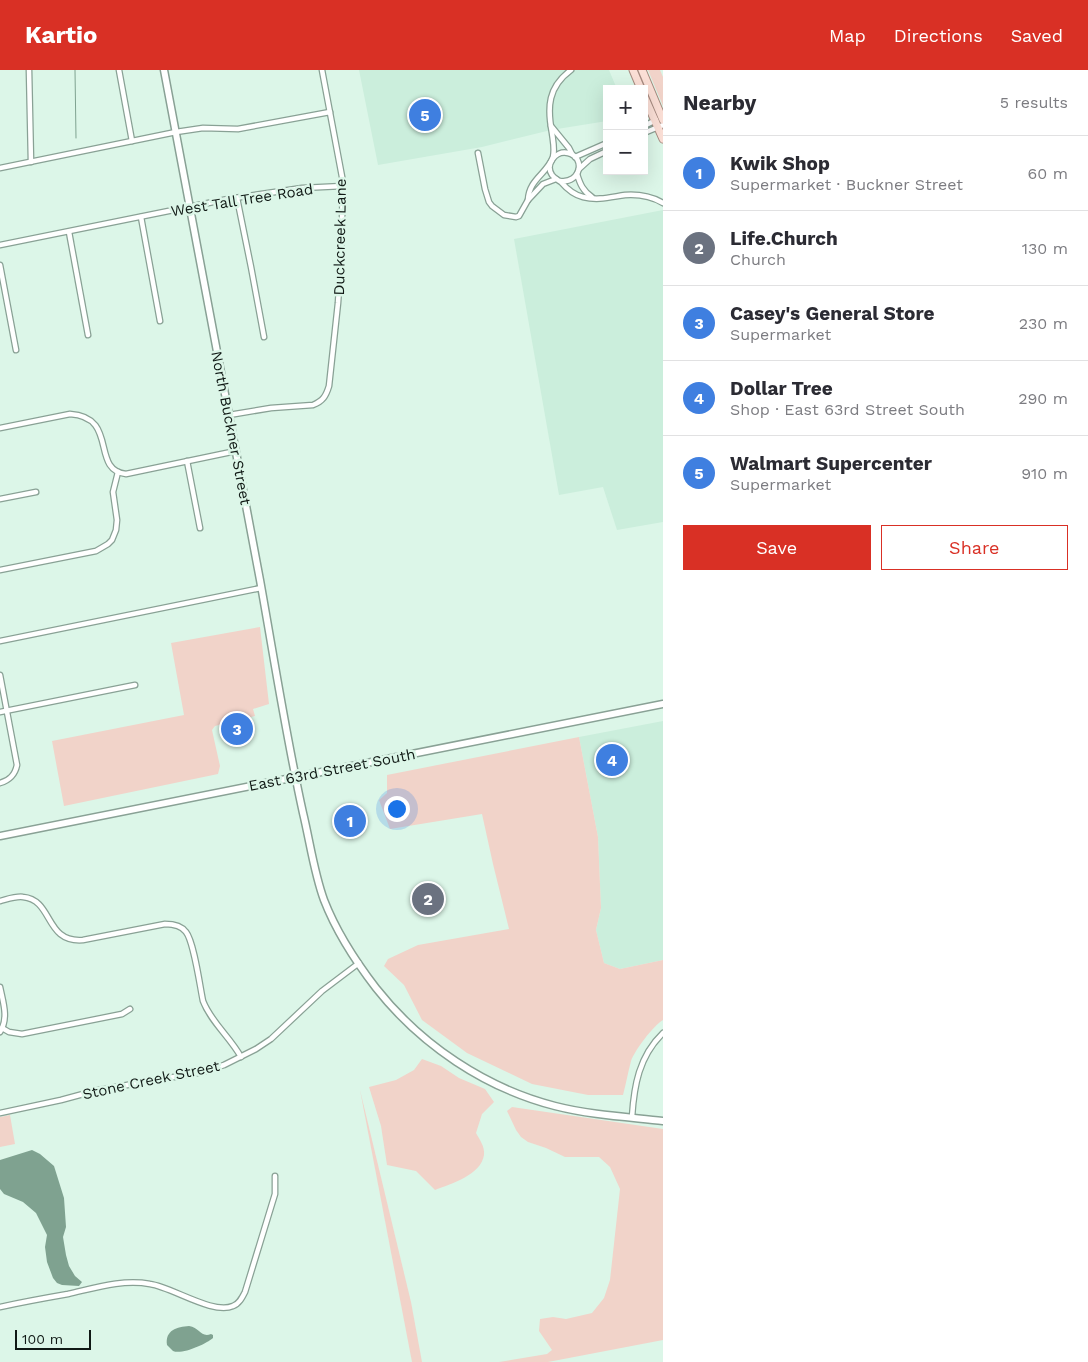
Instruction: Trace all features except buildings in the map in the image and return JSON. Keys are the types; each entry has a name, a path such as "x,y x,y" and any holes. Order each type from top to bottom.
{"main road":[{"name":"North Buckner Street","path":"164,70 297,786 325,903 358,963 376,988 425,1038 445,1054 502,1087 551,1104 594,1113 663,1121"},
{"path":"633,70 639,85"},
{"path":"642,70 660,122 663,139"},
{"path":"648,102 660,122"},
{"name":"East 63rd Street South","path":"0,836 663,704"}],"street":[{"path":"29,70 31,162"},
{"path":"119,70 132,141"},
{"name":"Duckcreek Lane","path":"229,415 271,408 313,405 319,403 326,395 331,370 338,303 343,186 322,70"},
{"path":"571,70 563,77 554,90 550,106 554,149 550,167 552,176 565,188 584,198 600,200 626,195 642,196 656,199 663,203"},
{"path":"0,168 176,132 200,128 238,129 330,112"},
{"path":"648,130 660,122"},
{"path":"551,126 574,156 579,165 580,185 593,198"},
{"path":"528,200 528,190 553,158 560,153 568,153 574,156 603,145"},
{"path":"478,153 487,198 492,206 504,215 516,217 519,216 528,200 542,184 558,180 570,180 590,159 603,153"},
{"name":"West Tall Tree Road","path":"0,246 237,198 302,188 343,186"},
{"path":"237,198 264,337"},
{"path":"141,217 160,321"},
{"path":"69,232 88,335"},
{"path":"0,265 16,350"},
{"path":"0,428 70,414 81,416 92,422 99,430 107,461 113,470 126,474 236,451"},
{"path":"187,461 200,528"},
{"path":"0,570 96,550 108,544 114,535 117,524 113,492 118,472"},
{"path":"0,499 36,492"},
{"path":"0,641 261,588"},
{"path":"0,675 16,765 13,776 0,783"},
{"path":"0,712 135,685"},
{"path":"0,901 21,897 35,901 44,910 60,935 67,939 83,940 165,924 179,926 189,937 206,1008 232,1042 240,1057"},
{"name":"Stone Creek Street","path":"0,1113 98,1090 203,1072 224,1065 271,1038 322,991 358,963"},
{"path":"0,987 5,1014 1,1030 10,1032 22,1034 122,1014 130,1009"},
{"path":"632,1117 635,1086 641,1067 648,1051 663,1034"},
{"path":"0,1307 126,1282 156,1285 211,1306 228,1308 234,1306 241,1300 245,1292 275,1194 275,1176"}],"shaded area":[{"path":"359,70 609,70 615,85 603,85 603,122 551,130 482,147 378,165"},
{"path":"648,70 660,70 663,77 663,106"},
{"path":"663,210 663,522 617,530 603,487 559,495 514,239"},
{"path":"260,627 269,704 253,709 255,716 215,726 212,730 220,766 218,774 64,806 52,741 184,715 171,643"},
{"path":"663,721 663,960 620,969 604,963 596,930 601,908 598,837 579,737"},
{"path":"579,737 598,837 601,908 596,930 604,963 620,969 663,960 663,1020 640,1045 633,1056 623,1095 588,1095 532,1084 467,1053 422,1020 404,985 384,966 388,959 418,945 509,929 482,814 390,829 379,800 387,793 387,775"},
{"path":"422,1059 441,1066 459,1078 485,1089 494,1102 482,1114 476,1133 484,1149 482,1162 464,1178 435,1190 416,1171 387,1165 381,1126 369,1087 396,1080 414,1070"},
{"path":"360,1090 411,1302 422,1362 412,1362"},
{"path":"512,1107 663,1129 663,1340 548,1362 499,1362 547,1354 552,1350 539,1331 540,1319 553,1317 566,1319 592,1313 604,1298 610,1280 620,1189 610,1167 599,1157 565,1157 528,1142 521,1137 507,1111"},
{"path":"10,1115 15,1144 0,1147 0,1117"},
{"path":"32,1150 54,1166 64,1198 66,1227 63,1237 66,1255 69,1266 75,1276 82,1282 79,1286 57,1283 47,1262 45,1247 47,1235 36,1213 23,1202 4,1194 0,1189 0,1160"},
{"path":"189,1326 205,1335 213,1335 213,1338 200,1346 188,1350 173,1351 167,1345 168,1336 176,1328"}],"waterway":[{"path":"75,70 76,138"}],"place":[{"name":"Walmart Supercenter","path":"425,115"},
{"name":"Casey's General Store","path":"237,729"},
{"name":"Dollar Tree","path":"612,760"},
{"name":"Kwik Shop","path":"350,821"},
{"name":"Life.Church","path":"428,899"}]}
